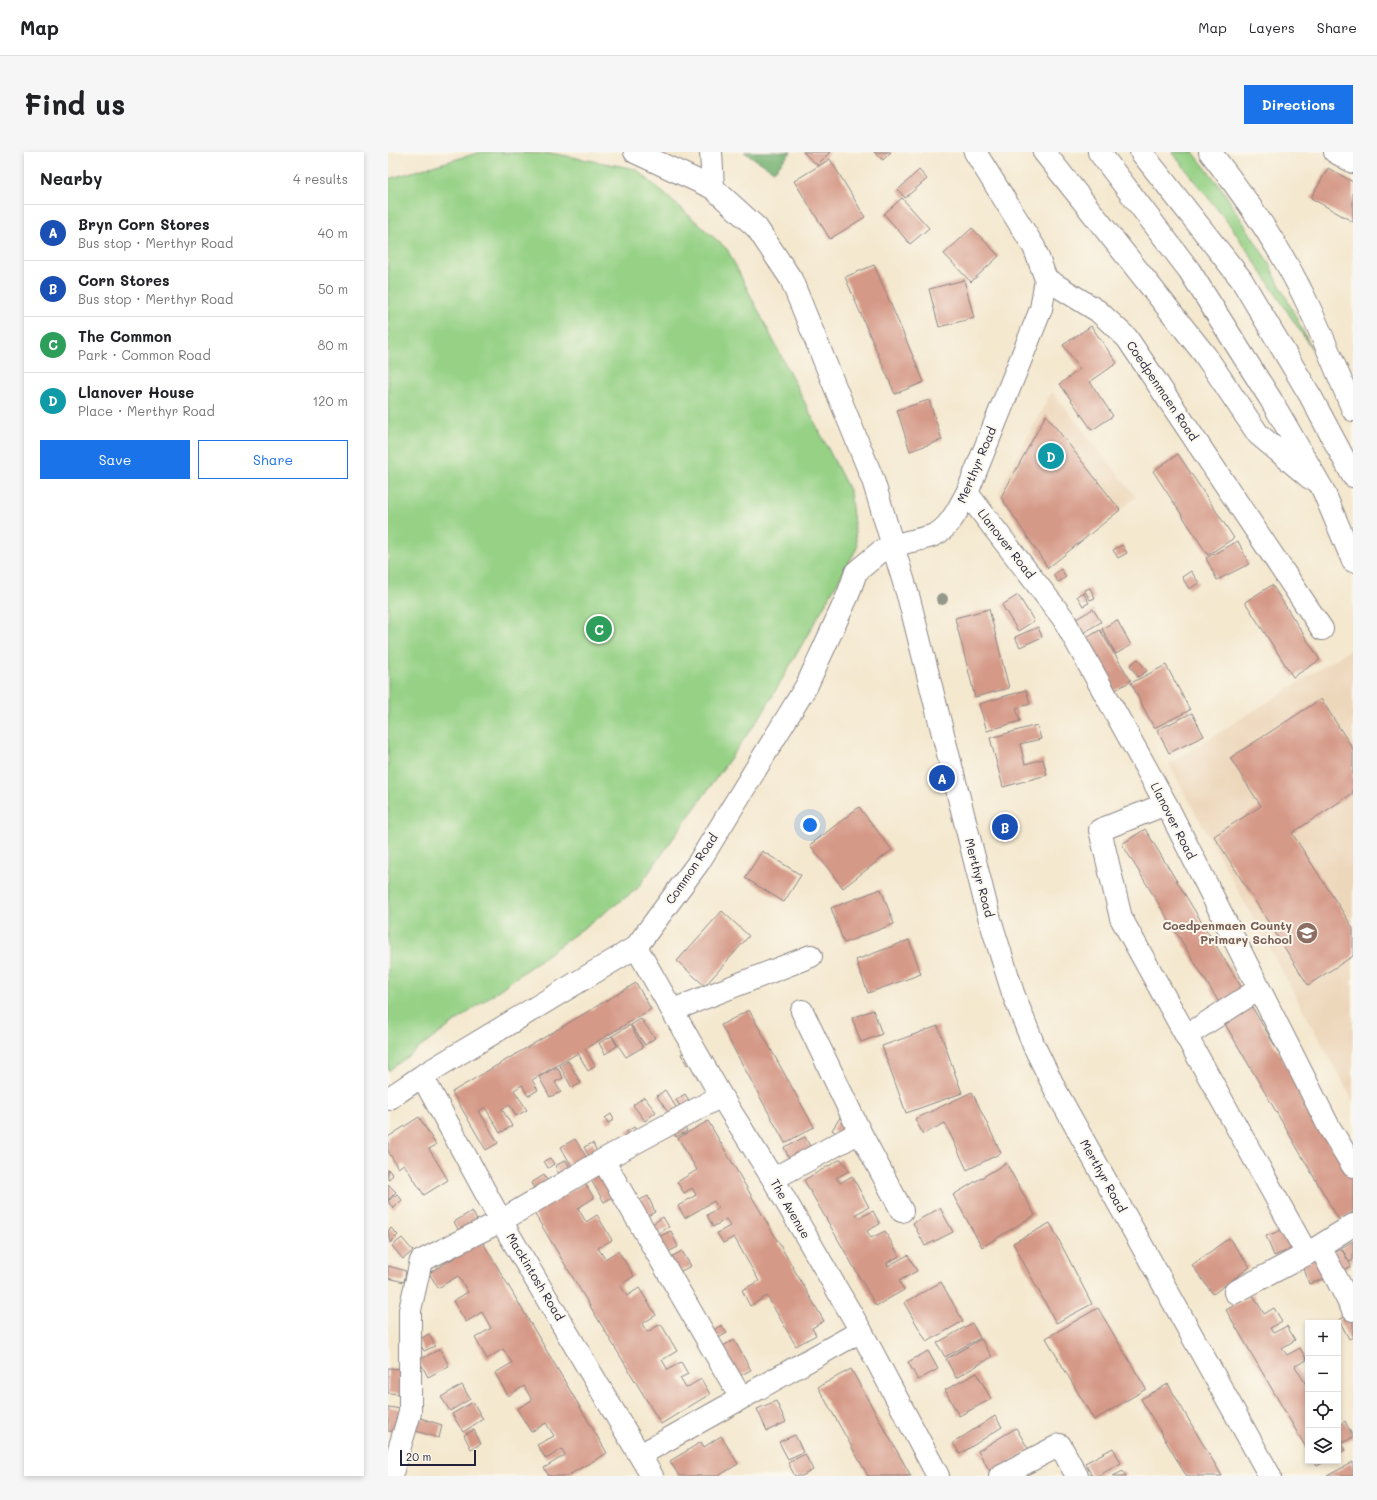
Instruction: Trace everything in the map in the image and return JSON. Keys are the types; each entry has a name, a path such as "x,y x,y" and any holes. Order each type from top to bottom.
{"main road":[{"path":"635,152 714,188 757,228 791,279 873,480 894,546"},
{"path":"711,152 714,188"},
{"path":"975,152 1034,246 1046,279"},
{"path":"1044,152 1205,356 1258,434 1323,490"},
{"path":"1099,152 1189,270 1271,400 1323,490 1353,561"},
{"path":"1141,152 1241,279 1311,397 1353,476"},
{"path":"1210,152 1238,188 1279,252 1309,308 1353,410"},
{"path":"1335,152 1353,162"},
{"name":"Merthyr Road","path":"1046,279 1041,309 967,493 950,521 935,535 894,546 988,913 1013,993 1034,1046 1056,1091 1270,1476"},
{"name":"Coedpenmaen Road","path":"1046,279 1098,312 1127,338 1322,629"},
{"name":"Llanover Road","path":"967,493 1063,618 1166,804 1329,1127 1353,1166"},
{"name":"Common Road","path":"388,1099 422,1076 636,947 699,862 807,686 848,595 856,572 880,552 894,546"},
{"path":"1166,804 1100,830 1121,918 1186,1036 1314,1250 1353,1310"},
{"name":"The Avenue","path":"636,947 721,1096 773,1179 861,1331 938,1476"},
{"path":"673,1010 811,956"},
{"path":"1186,1036 1259,989"},
{"path":"802,1011 860,1132 902,1211"},
{"name":"Mackintosh Road","path":"422,1076 501,1221 652,1476"},
{"path":"390,1476 410,1413 410,1310 421,1261 501,1221 603,1160 721,1096"},
{"path":"773,1179 860,1132"},
{"path":"603,1160 741,1398"},
{"path":"1235,1292 1314,1250 1353,1225"},
{"path":"640,1455 861,1331"},
{"path":"1000,1476 1060,1445 1077,1476"}],"shaded area":[{"path":"1052,391 1136,497 1048,568 998,493"},
{"name":"Coedpenmaen County Primary School","path":"1353,648 1353,1101 1169,764"}],"green space":[{"path":"481,152 556,154 636,169 727,249 850,492 857,548 764,711 637,889 388,1071 388,179"},
{"path":"744,152 791,152 774,171"},
{"path":"1172,152 1193,152 1222,189 1268,262 1312,349 1233,229"}],"building":[{"path":"803,152 830,152 817,165"},
{"path":"874,152 891,152 883,160"},
{"path":"830,159 865,217 830,239 794,181"},
{"path":"1328,168 1353,182 1353,222 1311,198"},
{"path":"919,170 927,179 905,198 898,190"},
{"path":"902,198 929,228 910,244 884,214"},
{"path":"972,228 999,256 971,282 944,254"},
{"path":"874,265 924,382 895,394 845,277"},
{"path":"964,280 974,318 939,327 929,289"},
{"path":"1091,326 1117,363 1090,382 1113,416 1092,430 1060,384 1080,369 1063,345"},
{"path":"929,400 942,440 910,451 897,410"},
{"path":"1046,415 1120,510 1048,568 1001,497"},
{"path":"1178,454 1234,538 1208,555 1153,471"},
{"path":"1238,541 1249,564 1217,580 1206,558"},
{"path":"1122,545 1127,553 1118,558 1113,550"},
{"path":"1061,569 1066,577 1058,582 1053,575"},
{"path":"1191,571 1199,583 1189,589 1182,577"},
{"path":"1272,585 1320,660 1293,677 1245,602"},
{"path":"1090,588 1095,598 1090,600 1084,590"},
{"path":"1083,592 1089,603 1083,606 1077,596"},
{"path":"1018,595 1034,621 1018,631 1002,605"},
{"path":"989,609 1009,688 975,697 955,618"},
{"path":"1093,609 1101,622 1081,634 1073,621"},
{"path":"1117,620 1131,645 1116,654 1102,629"},
{"path":"1038,627 1042,637 1020,647 1015,637"},
{"path":"1100,630 1131,681 1112,692 1081,641"},
{"path":"1138,659 1147,671 1138,677 1130,665"},
{"path":"1166,665 1190,710 1154,728 1131,683"},
{"path":"1026,690 1030,704 1016,708 1020,721 987,731 979,704"},
{"path":"1321,699 1353,749 1353,793 1292,833 1353,928 1353,956 1308,985 1214,836 1261,806 1230,758"},
{"path":"1192,713 1204,736 1169,753 1157,730"},
{"path":"1037,725 1041,739 1020,744 1025,764 1043,759 1047,775 1003,787 990,738"},
{"path":"859,807 892,850 843,888 810,845"},
{"path":"1145,829 1243,990 1220,1004 1122,844"},
{"path":"762,851 801,875 784,902 745,878"},
{"path":"881,889 894,924 844,943 831,908"},
{"path":"722,911 749,936 705,986 677,961"},
{"path":"909,940 921,974 868,993 856,960"},
{"path":"636,983 651,1009 585,1049 595,1066 588,1071 578,1053 532,1080 538,1090 528,1096 522,1085 514,1090 527,1110 516,1116 510,1105 502,1109 512,1126 500,1133 485,1107 479,1111 498,1143 486,1150 452,1092"},
{"path":"1248,1000 1353,1179 1353,1212 1339,1220 1221,1017"},
{"path":"749,1010 814,1127 785,1143 721,1025"},
{"path":"873,1010 882,1034 861,1042 852,1018"},
{"path":"641,1019 655,1038 645,1045 631,1025"},
{"path":"630,1025 643,1047 626,1057 612,1036"},
{"path":"938,1026 962,1093 906,1113 882,1046"},
{"path":"612,1036 617,1046 605,1054 599,1043"},
{"path":"687,1051 694,1062 687,1065 681,1054"},
{"path":"568,1061 581,1083 572,1088 560,1066"},
{"path":"557,1067 563,1078 555,1082 561,1092 550,1097 539,1077"},
{"path":"665,1090 677,1109 669,1114 657,1096"},
{"path":"972,1092 1001,1153 967,1170 945,1123 923,1134 915,1119"},
{"path":"685,1094 690,1102 681,1107 676,1100"},
{"path":"644,1097 656,1112 645,1121 633,1105"},
{"path":"611,1114 614,1120 608,1123 605,1118"},
{"path":"841,1116 851,1122 842,1137 832,1130"},
{"path":"419,1117 436,1145 429,1149 448,1180 424,1195 404,1164 398,1168 388,1151 388,1137"},
{"path":"708,1121 824,1321 812,1328 816,1335 796,1346 767,1296 750,1306 742,1290 759,1281 734,1237 723,1243 717,1233 730,1226 726,1219 713,1227 707,1215 718,1208 714,1201 685,1218 678,1206 696,1195 692,1188 684,1193 677,1182 697,1170 678,1138"},
{"path":"682,1123 687,1131 676,1137 672,1130"},
{"path":"634,1127 637,1132 629,1137 626,1132"},
{"path":"805,1137 812,1150 790,1161 784,1147"},
{"path":"575,1139 587,1158 572,1167 561,1147"},
{"path":"593,1143 597,1152 589,1156 584,1147"},
{"path":"550,1158 554,1164 548,1168 544,1161"},
{"path":"841,1159 849,1171 836,1178 840,1183 852,1176 869,1207 856,1214 859,1218 873,1211 880,1224 867,1231 871,1238 885,1231 899,1256 887,1263 888,1266 908,1255 917,1271 899,1281 904,1290 876,1306 804,1180"},
{"path":"566,1160 571,1171 560,1176 555,1166"},
{"path":"1006,1163 1035,1215 982,1247 953,1195"},
{"path":"603,1166 619,1193 604,1202 588,1175"},
{"path":"388,1169 393,1175 388,1180"},
{"path":"544,1175 548,1182 535,1190 531,1183"},
{"path":"585,1183 594,1198 578,1208 586,1222 597,1215 612,1240 598,1248 605,1259 618,1251 634,1276 620,1285 627,1296 639,1288 656,1315 642,1324 647,1332 661,1324 677,1351 662,1360 668,1370 681,1362 688,1374 680,1378 686,1388 701,1379 710,1394 661,1424 534,1213"},
{"path":"388,1184 396,1192 388,1200"},
{"path":"397,1194 402,1200 393,1209 388,1201"},
{"path":"648,1196 655,1212 644,1218 636,1202"},
{"path":"940,1208 953,1232 925,1246 913,1223"},
{"path":"472,1211 479,1224 461,1234 454,1222"},
{"path":"663,1217 669,1227 657,1234 651,1225"},
{"path":"1050,1223 1092,1304 1056,1323 1013,1243"},
{"path":"391,1228 398,1235 390,1243 388,1231"},
{"path":"1287,1228 1295,1247 1274,1256 1266,1236"},
{"path":"671,1231 678,1247 666,1253 658,1237"},
{"path":"402,1238 413,1251 403,1259 392,1246"},
{"path":"1229,1238 1250,1267 1213,1294 1192,1265"},
{"path":"482,1241 607,1453 567,1476 549,1476 544,1468 565,1455 562,1449 546,1459 537,1445 554,1436 546,1423 531,1432 517,1409 532,1400 524,1386 508,1396 495,1373 512,1363 503,1349 487,1359 475,1338 491,1328 482,1312 466,1322 453,1301 468,1292 458,1276 438,1288 429,1273"},
{"path":"1353,1241 1353,1260 1350,1262 1341,1248"},
{"path":"1341,1248 1351,1266 1338,1273 1328,1255"},
{"path":"682,1251 691,1266 677,1273 669,1258"},
{"path":"1319,1256 1326,1278 1309,1284 1302,1262"},
{"path":"388,1266 406,1271 404,1282 388,1278"},
{"path":"941,1282 963,1321 927,1342 904,1303"},
{"path":"1253,1295 1264,1314 1274,1308 1282,1321 1270,1328 1273,1333 1287,1326 1295,1340 1282,1348 1287,1355 1300,1348 1305,1357 1305,1361 1295,1366 1305,1383 1305,1446 1226,1310"},
{"path":"1098,1308 1146,1389 1094,1420 1046,1338"},
{"path":"1350,1314 1353,1320 1353,1337 1349,1339 1341,1324 1341,1320 1339,1320"},
{"path":"972,1323 980,1338 945,1357 937,1343"},
{"path":"721,1325 727,1333 715,1340 711,1332"},
{"path":"429,1334 435,1346 424,1351 418,1340"},
{"path":"981,1339 992,1357 956,1378 946,1359"},
{"path":"734,1340 751,1370 739,1376 723,1346"},
{"path":"440,1349 449,1366 428,1377 419,1360"},
{"path":"928,1351 938,1369 918,1380 908,1362"},
{"path":"388,1368 404,1369 401,1394 388,1393"},
{"path":"851,1369 911,1476 868,1476 818,1387"},
{"path":"977,1373 991,1399 959,1416 945,1390"},
{"path":"1168,1384 1222,1476 1187,1476 1141,1399"},
{"path":"462,1385 470,1399 450,1411 441,1397"},
{"path":"776,1401 786,1422 767,1431 757,1409"},
{"path":"473,1402 483,1419 463,1432 452,1414"},
{"path":"388,1407 401,1409 398,1432 388,1431"},
{"path":"995,1416 1002,1427 960,1454 953,1443"},
{"path":"420,1418 442,1425 439,1438 416,1431"},
{"path":"1345,1421 1353,1437 1341,1444 1341,1428 1341,1424"},
{"path":"1016,1428 1029,1450 991,1473 978,1451"},
{"path":"474,1430 481,1444 471,1449 464,1435"},
{"path":"795,1435 803,1452 788,1459 779,1442"},
{"path":"721,1436 738,1464 720,1475 721,1476 679,1476 670,1461 701,1442 704,1447"},
{"path":"1341,1444 1345,1450 1341,1452"},
{"path":"1113,1448 1121,1463 1098,1476 1092,1476 1085,1463"},
{"path":"805,1454 813,1470 802,1476 795,1476 788,1463"},
{"path":"1353,1462 1353,1476 1327,1476"},
{"path":"1123,1471 1126,1476 1113,1476"}],"place":[{"name":"Llanover House","path":"1051,456"},
{"name":"The Common","path":"599,629"},
{"name":"Bryn Corn Stores","path":"942,778"},
{"name":"Corn Stores","path":"1005,827"},
{"name":"Coedpenmaen County Primary School","path":"1307,933"}]}
